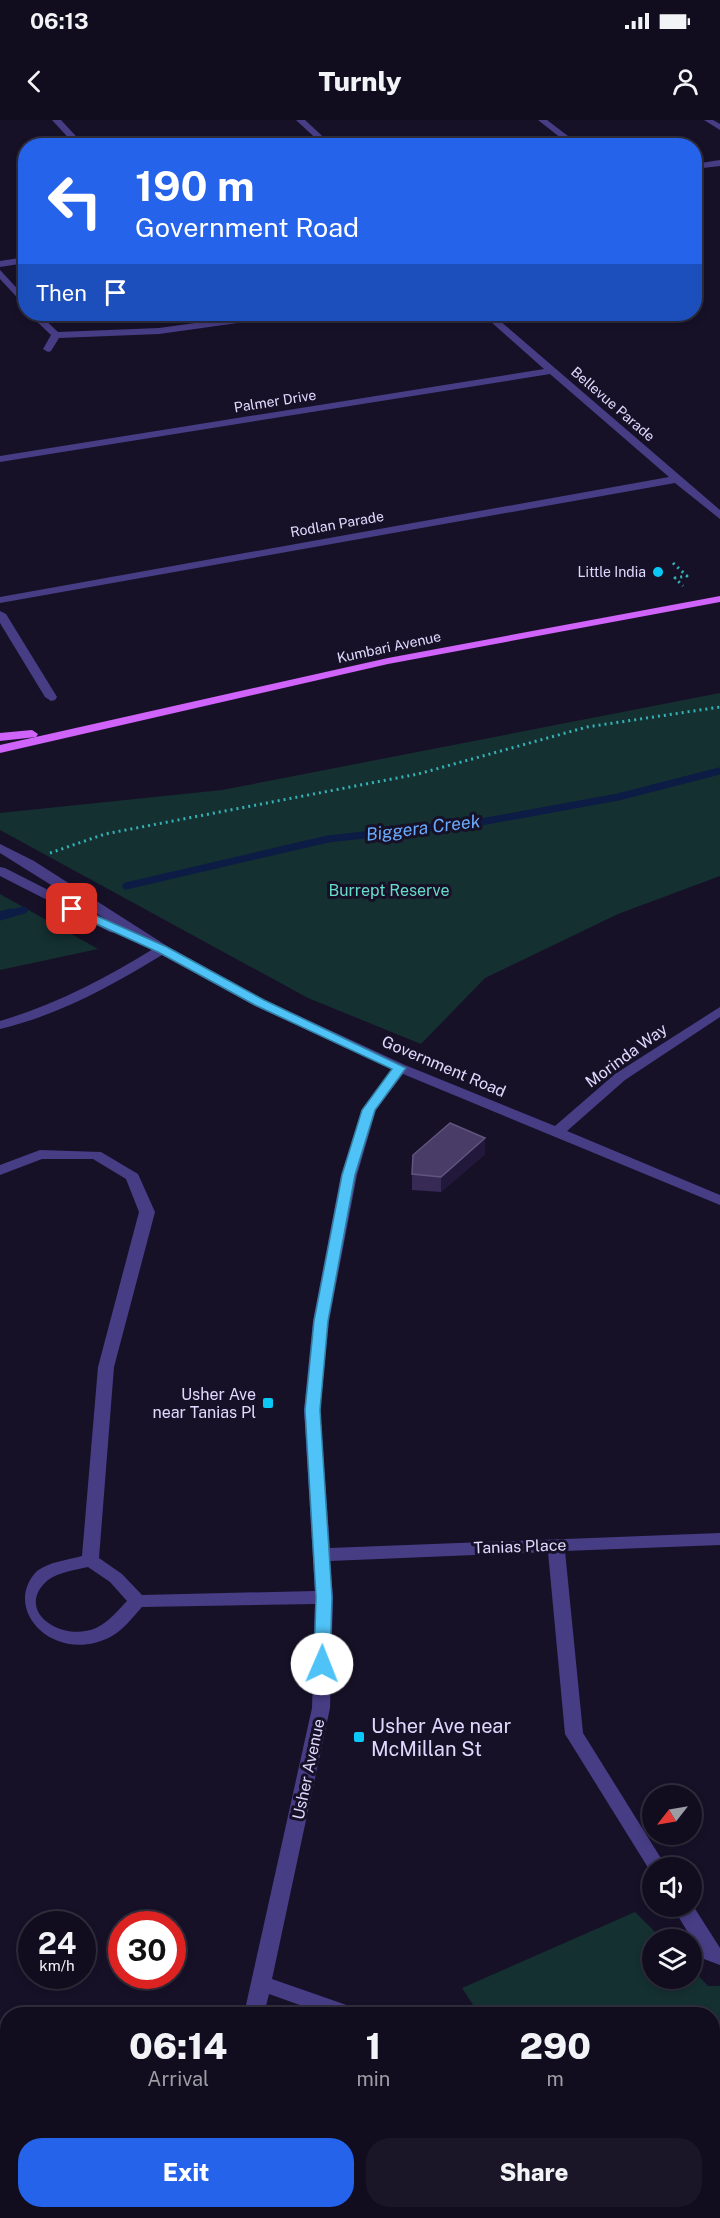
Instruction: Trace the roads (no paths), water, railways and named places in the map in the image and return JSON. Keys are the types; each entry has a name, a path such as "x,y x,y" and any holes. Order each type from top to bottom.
{"main road":[{"name":"Kumbari Avenue","path":"3,749 65,732 388,661 720,599"},
{"name":"Kumbari Avenue","path":"0,737 65,732"}],"street":[{"path":"56,120 73,138"},
{"path":"300,120 320,138"},
{"path":"542,120 566,138"},
{"path":"708,120 720,128"},
{"path":"702,166 720,163"},
{"path":"0,264 18,261"},
{"path":"0,273 18,294"},
{"path":"41,321 56,335 147,332 230,321"},
{"name":"Bellevue Parade","path":"496,321 720,516"},
{"path":"48,349 56,335"},
{"name":"Palmer Drive","path":"0,459 554,370"},
{"name":"Rodlan Parade","path":"0,600 678,479"},
{"path":"0,614 51,697"},
{"name":"Government Road","path":"0,848 162,949 260,1003 400,1068 720,1200"},
{"name":"Government Road","path":"0,871 91,919 162,949"},
{"path":"0,1024 22,1020 120,976 162,949"},
{"name":"Morinda Way","path":"557,1132 620,1077 720,1011"},
{"name":"Usher Avenue","path":"256,2007 321,1708 324,1597 312,1410 321,1321 349,1175 369,1110 400,1068"},
{"path":"0,1170 40,1154 96,1155 133,1177 147,1212 106,1367 90,1560"},
{"name":"Tanias Place","path":"321,1555 720,1539"},
{"path":"556,1545 574,1734 650,1857"},
{"path":"90,1560 55,1570 32,1585 25,1595 24,1606 26,1617 33,1626 57,1639 88,1638 114,1626 138,1601 324,1597"},
{"path":"90,1560 116,1578 138,1601"},
{"path":"689,1917 711,1953 720,1957"},
{"path":"262,1984 328,2007"}],"waterway":[{"name":"Biggera Creek","path":"126,886 328,839 481,822 618,797 720,771"},
{"name":"Biggera Creek","path":"5,915 24,910"},
{"name":"Biggera Creek","path":"0,916 11,913"}],"place":[{"name":"Little India","path":"658,572"},
{"name":"Usher Ave near Tanias Pl","path":"268,1403"},
{"name":"Usher Ave near McMillan St","path":"359,1737"}],"park label":[{"name":"Burrept Reserve","path":"389,890"}]}
